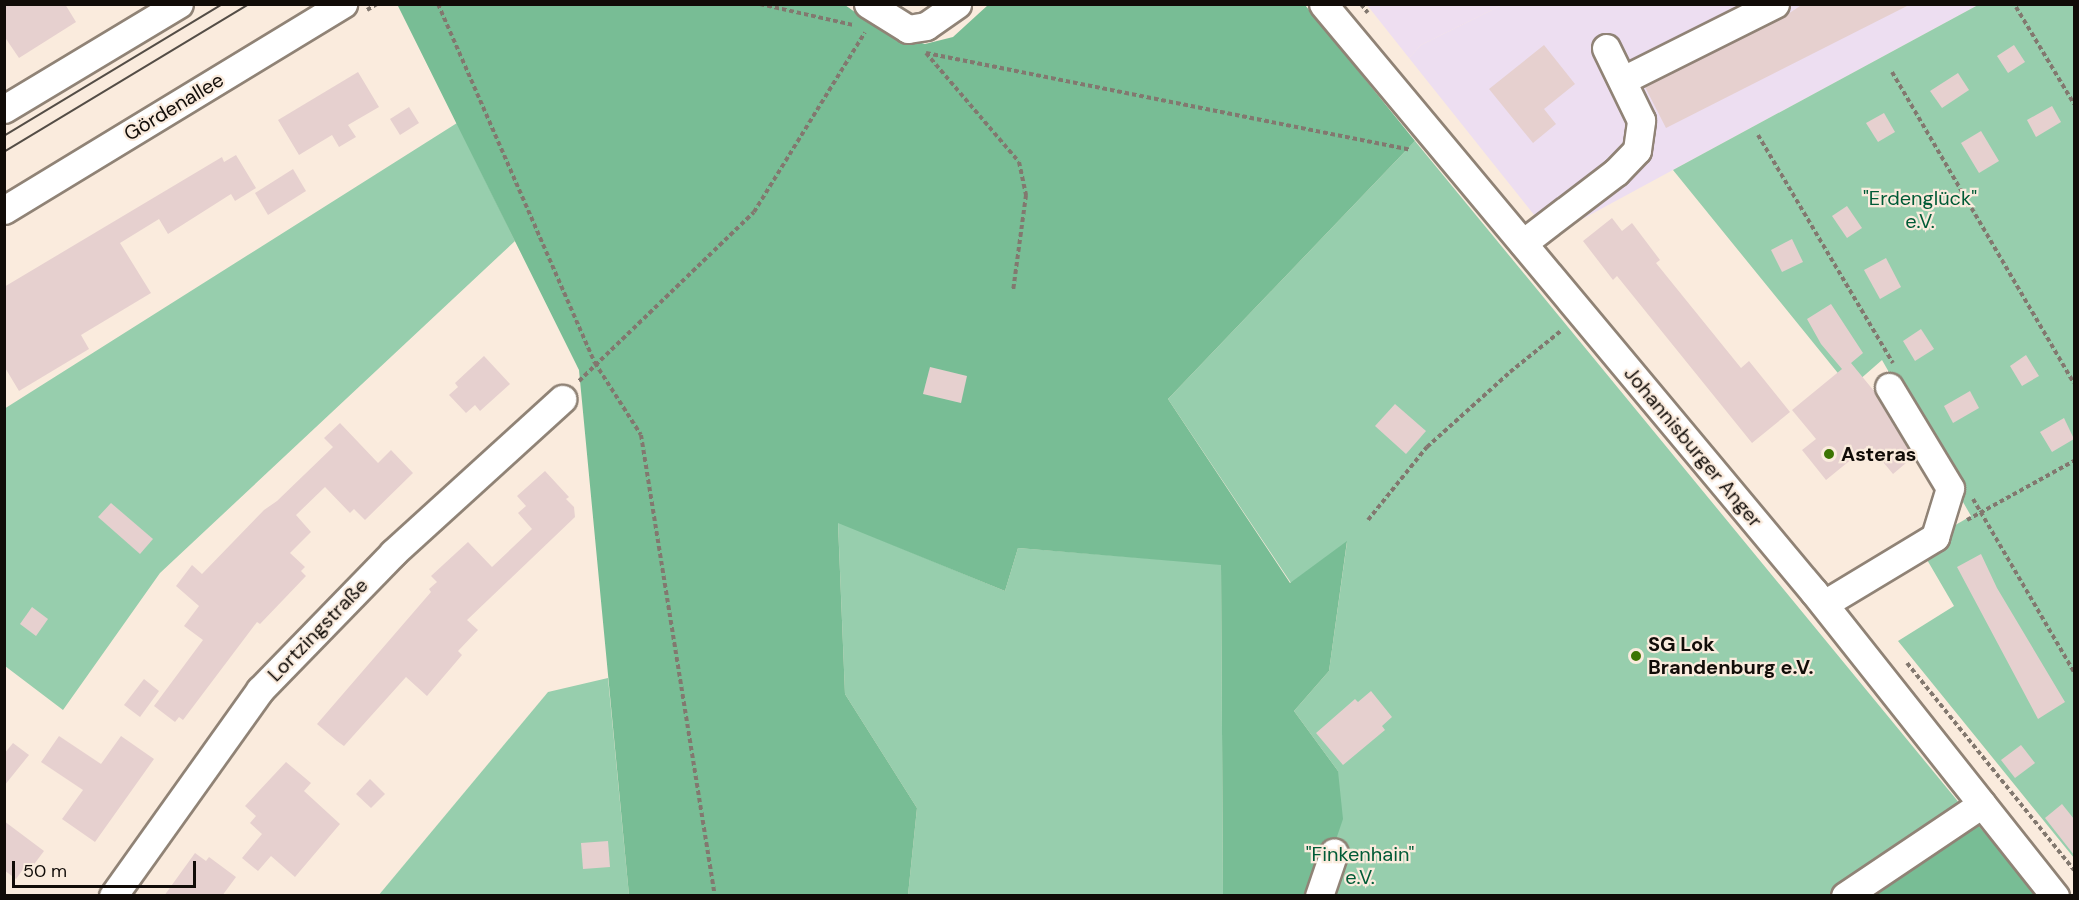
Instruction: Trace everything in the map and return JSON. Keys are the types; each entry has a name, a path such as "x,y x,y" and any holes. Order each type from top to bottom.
{"street":[{"path":"4,109 179,4"},
{"name":"Gördenallee","path":"4,210 343,4"},
{"path":"876,7 908,29 927,26 957,4"},
{"name":"Johannisburger Anger","path":"1323,4 1824,604 2055,896"},
{"path":"1623,80 1775,4"},
{"path":"1522,243 1616,172 1637,150 1641,120 1606,48"},
{"path":"1824,604 1935,537 1950,488 1889,387"},
{"name":"Lortzingstraße","path":"112,896 260,690 393,553 562,399"},
{"path":"1845,896 1982,804"},
{"path":"1319,896 1334,852"},
{"path":"2070,896 2074,892"}],"path":[{"path":"438,4 595,363 641,435 715,896"},
{"path":"562,399 595,363 754,212 867,28 760,4"},
{"path":"2016,7 2074,104"},
{"path":"916,49 926,53 1452,159"},
{"path":"926,53 1019,162 1026,195 1013,291"},
{"path":"1892,72 2074,382"},
{"path":"1368,520 1426,447 1509,372 1582,315"},
{"path":"1935,537 2074,460"}],"shaded area":[{"path":"1367,5 1502,5 1421,45 1409,58"},
{"path":"1502,5 1978,5 1551,236 1409,58 1421,45"}],"green space":[{"path":"401,4 845,5 880,30 925,44 953,37 988,5 1305,5 1415,141 1168,399 1290,583 1347,541 1329,671 1294,711 1338,771 1343,819 1317,895 1223,895 1221,565 1018,548 1005,591 838,523 845,694 917,808 908,895 629,895 579,370 398,6"},
{"name":"\"Erdenglück\" e.V.","path":"1978,5 2074,5 2074,858 1898,641 1954,606 1919,546 1971,516 1882,360 1850,388 1673,170"},
{"path":"457,123 515,241 160,573 63,710 5,666 4,409"},
{"name":"\"Finkenhain\" e.V.","path":"1415,141 1965,810 1836,895 1317,895 1338,771 1294,711 1329,671 1347,542 1291,583 1168,399"},
{"path":"838,522 1005,591 1018,548 1221,564 1223,895 908,895 917,808 845,694"},
{"path":"608,678 629,895 378,896 548,692"},
{"path":"1965,810 2038,895 1836,896"}],"building":[{"path":"4,4 65,4 76,22 19,58 4,36"},
{"path":"1803,4 1911,4 1666,128 1645,87 1782,18"},
{"path":"1544,45 1575,84 1544,109 1556,124 1533,143 1489,89"},
{"path":"2014,45 2025,62 2008,73 1997,56"},
{"path":"358,72 379,107 348,125 356,137 339,147 332,135 299,155 278,120"},
{"path":"1958,73 1969,90 1942,108 1930,91"},
{"path":"2052,106 2061,122 2036,137 2027,120"},
{"path":"409,107 419,123 400,135 390,119"},
{"path":"1884,113 1895,132 1878,142 1866,123"},
{"path":"1981,131 1999,161 1979,173 1961,143"},
{"path":"236,155 256,188 235,201 231,194 168,234 159,219 120,243 151,293 81,335 89,349 19,391 4,366 4,287 222,157 224,162"},
{"path":"293,169 306,191 268,215 255,193"},
{"path":"1847,206 1862,228 1847,238 1832,216"},
{"path":"1612,218 1622,231 1632,223 1660,260 1656,263 1741,368 1749,361 1790,412 1752,443 1617,276 1613,280 1583,241"},
{"path":"1792,239 1803,262 1782,272 1771,250"},
{"path":"1886,258 1901,287 1880,299 1864,270"},
{"path":"1831,304 1863,353 1851,363 1874,391 1913,457 1893,474 1869,445 1826,480 1802,450 1816,439 1792,410 1842,369 1821,344 1807,319"},
{"path":"1921,329 1934,349 1915,361 1903,341"},
{"path":"2026,355 2039,376 2022,386 2010,366"},
{"path":"484,356 510,384 480,411 475,405 466,413 449,395 458,387 455,383"},
{"path":"930,367 967,376 961,403 923,394"},
{"path":"1970,391 1979,408 1953,423 1944,406"},
{"path":"1395,404 1426,431 1406,454 1375,426"},
{"path":"2064,418 2074,439 2052,452 2040,432"},
{"path":"340,423 378,463 391,450 413,473 365,520 354,509 350,513 325,487 296,515 311,532 290,553 305,567 301,571 306,576 260,624 257,622 183,720 179,717 175,722 154,706 203,640 184,626 199,606 176,586 192,565 202,574 264,510 277,501 333,447 324,438"},
{"path":"545,471 569,497 566,499 574,507 575,517 467,620 478,630 458,651 462,655 427,696 406,677 344,746 337,741 317,724 431,592 429,589 437,582 431,576 468,542 492,567 532,529 518,513 526,506 517,496"},
{"path":"111,503 153,539 140,554 98,517"},
{"path":"1981,554 1997,588 2065,702 2038,719 1957,567"},
{"path":"32,607 48,619 36,636 20,624"},
{"path":"144,679 159,691 140,717 124,705"},
{"path":"1371,691 1392,717 1382,726 1385,730 1343,765 1316,733 1355,699 1358,702"},
{"path":"59,736 101,764 121,736 154,759 95,842 62,819 83,790 41,762"},
{"path":"13,743 29,755 4,786 4,754"},
{"path":"2021,745 2035,763 2015,778 2001,760"},
{"path":"286,762 311,783 304,791 340,824 295,877 271,856 258,871 242,858 262,834 250,823 256,816 245,806"},
{"path":"370,779 385,794 371,808 356,794"},
{"path":"2062,804 2074,819 2074,855 2045,818"},
{"path":"4,821 44,851 29,871 24,868 16,879 4,870"},
{"path":"608,841 610,867 583,869 581,843"},
{"path":"195,853 206,861 209,857 236,877 222,896 164,896"}],"tram line":[{"path":"4,136 223,4"},
{"path":"4,152 249,4"}],"place":[{"name":"Asteras","path":"1829,454"},
{"name":"SG Lok Brandenburg e.V.","path":"1636,656"}]}
